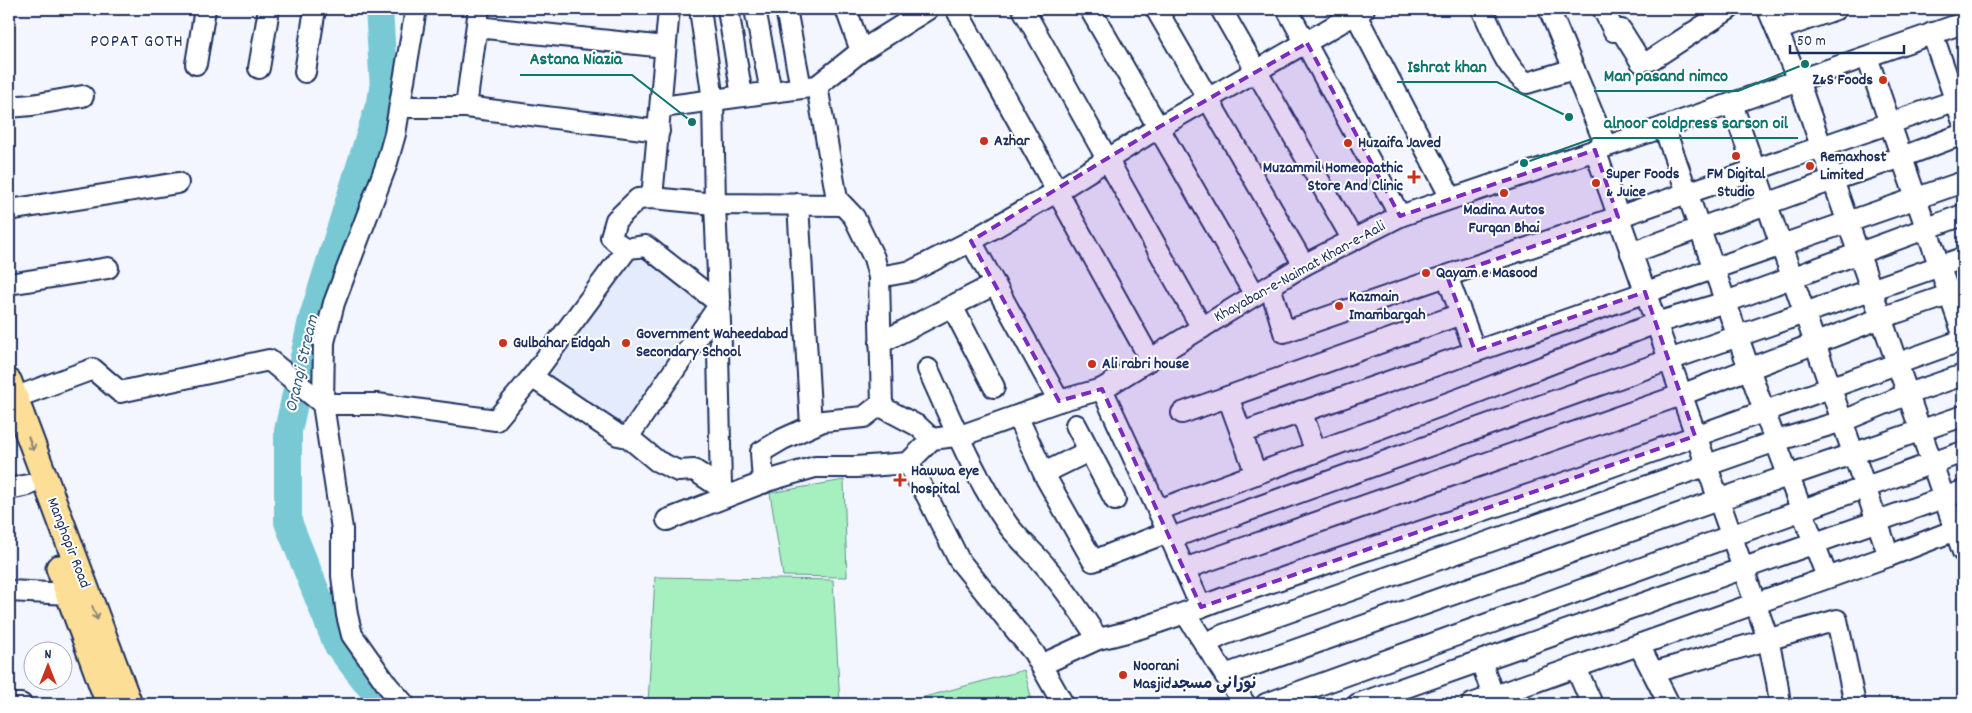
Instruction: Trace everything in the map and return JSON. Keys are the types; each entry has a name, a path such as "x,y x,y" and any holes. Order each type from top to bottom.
{"main road":[{"name":"Manghopir Road","path":"11,390 129,704"},
{"name":"Manghopir Road","path":"9,434 19,487 69,594 109,704"}],"street":[{"path":"196,64 205,9"},
{"path":"259,68 269,9"},
{"path":"305,72 314,9"},
{"path":"404,704 388,686 352,635 347,615 342,576 342,529 322,404 324,342 334,303 386,166 395,134 416,9"},
{"path":"652,198 662,108 669,9"},
{"path":"700,9 713,100 715,204 722,346 718,352 726,491"},
{"path":"728,9 742,96"},
{"path":"756,9 771,92"},
{"path":"667,520 726,491 815,467 856,467 908,463 932,440 918,426 882,407 879,277 874,258 854,217 837,199 809,87 786,9"},
{"path":"846,9 861,51"},
{"path":"662,108 809,87 861,51 928,9"},
{"path":"956,9 1150,359"},
{"path":"1023,9 1202,328"},
{"path":"1090,9 1159,127 1262,291 1284,332 1959,99"},
{"path":"1156,9 1304,265"},
{"path":"1221,9 1353,240"},
{"path":"1287,9 1400,216"},
{"path":"1482,9 1508,62 1521,79 1527,83 1574,69"},
{"path":"1549,9 1574,69 1600,148 1618,217 1768,639 1778,682 1780,704"},
{"path":"1603,9 1614,31 1621,30 1646,61 1729,9"},
{"path":"1768,9 1798,80 1822,146 1944,498 1959,528 1963,552"},
{"path":"1777,30 1836,9"},
{"path":"879,277 912,271 971,241 1056,192 1159,127 1307,43 1358,10 1451,198"},
{"path":"466,108 478,18 665,47"},
{"name":"Khayaban-e-Naimat Khan-e-Aali","path":"932,440 958,436 1102,388 1304,265 1400,216 1732,104 1963,22"},
{"path":"1932,33 1959,99 1963,122"},
{"path":"1867,56 1940,266 1956,292 1963,334"},
{"path":"9,107 83,96"},
{"path":"1732,104 1889,556"},
{"path":"400,107 466,108 659,131"},
{"path":"1664,127 1764,411 1827,577"},
{"path":"1631,253 1963,134"},
{"path":"1241,433 1963,182"},
{"path":"9,210 178,183"},
{"path":"720,304 646,246 627,249 620,246 611,237 616,220 638,199 652,198 715,204 842,205"},
{"path":"798,204 811,426"},
{"path":"1158,510 1656,323 1726,302 1963,215"},
{"path":"971,241 1060,401"},
{"path":"11,390 93,369 120,392 270,360 322,404 377,404 496,420 532,378 627,249"},
{"path":"1017,416 1044,473 1093,561 1963,258"},
{"path":"9,284 108,268"},
{"path":"1447,276 1475,351"},
{"path":"880,343 995,284"},
{"path":"1184,569 1681,395 1881,318 1956,292"},
{"path":"628,437 720,304"},
{"path":"952,306 994,387"},
{"path":"1182,413 1461,314"},
{"path":"1041,665 1098,639 1124,634 1570,481 1963,340"},
{"path":"928,369 982,484 1009,526 1047,568 1098,639"},
{"path":"1205,644 1223,635 1776,441 1843,420 1908,394 1963,375"},
{"path":"532,378 618,435 628,437 657,461 678,471 694,470 726,491"},
{"path":"1102,388 1184,569 1193,610 1205,644 1245,704"},
{"path":"1228,397 1256,474"},
{"path":"763,482 761,452 823,421 864,417 882,403"},
{"path":"1301,412 1316,452"},
{"path":"1225,675 1718,500 1963,416"},
{"path":"1076,425 1115,500"},
{"path":"1044,473 1089,451"},
{"path":"1266,704 1963,452"},
{"path":"908,463 928,496 959,560 1034,653 1063,704"},
{"path":"1358,704 1963,492"},
{"path":"1472,704 1495,700 1576,668 1889,556 1959,528"},
{"path":"9,592 69,594"},
{"path":"1654,672 1837,620 1855,704"},
{"path":"1639,645 1670,704"},
{"path":"1481,661 1495,700"},
{"path":"1576,668 1592,704"},
{"path":"9,704 21,704"}],"highlighted area":[{"path":"1307,43 1400,216 1595,150 1618,217 1447,276 1475,351 1645,292 1695,436 1201,607 1102,389 1059,401 971,241 1159,127"}],"shaded area":[{"name":"Government Waheedabad Secondary School","path":"637,247 720,304 628,437 532,377"}],"green space":[{"path":"844,480 847,577 783,576 770,493"},
{"path":"655,577 833,580 840,704 648,704"},
{"path":"1024,670 1033,704 899,704"}],"waterway":[{"name":"Orangi Stream","path":"379,9 384,90 312,320 288,431 288,522 337,644 384,704"}],"place":[{"name":"Man pasand nimco","path":"1805,64"},
{"name":"Z&S Foods","path":"1883,80"},
{"name":"Ishrat khan","path":"1569,117"},
{"name":"Astana Niazia","path":"692,122"},
{"name":"Azhar","path":"984,141"},
{"name":"Huzaifa Javed","path":"1348,143"},
{"name":"FM Digital Studio","path":"1736,156"},
{"name":"alnoor coldpress sarson oil","path":"1524,163"},
{"name":"Remaxhost Limited","path":"1810,166"},
{"name":"Muzammil Homeopathic Store And Clinic","path":"1414,177"},
{"name":"Super Foods & Juice","path":"1596,183"},
{"name":"Madina Autos Furqan Bhai","path":"1504,193"},
{"name":"Qayam e Masood","path":"1426,273"},
{"name":"Kazmain Imambargah","path":"1339,306"},
{"name":"Gulbahar Eidgah","path":"503,343"},
{"name":"Government Waheedabad Secondary School","path":"626,343"},
{"name":"Ali rabri house","path":"1092,364"},
{"name":"Hawwa eye hospital","path":"900,480"},
{"name":"Noorani Masjidنورانی مسجد","path":"1123,675"}],"district":[{"name":"POPAT GOTH","path":"137,42"}]}
